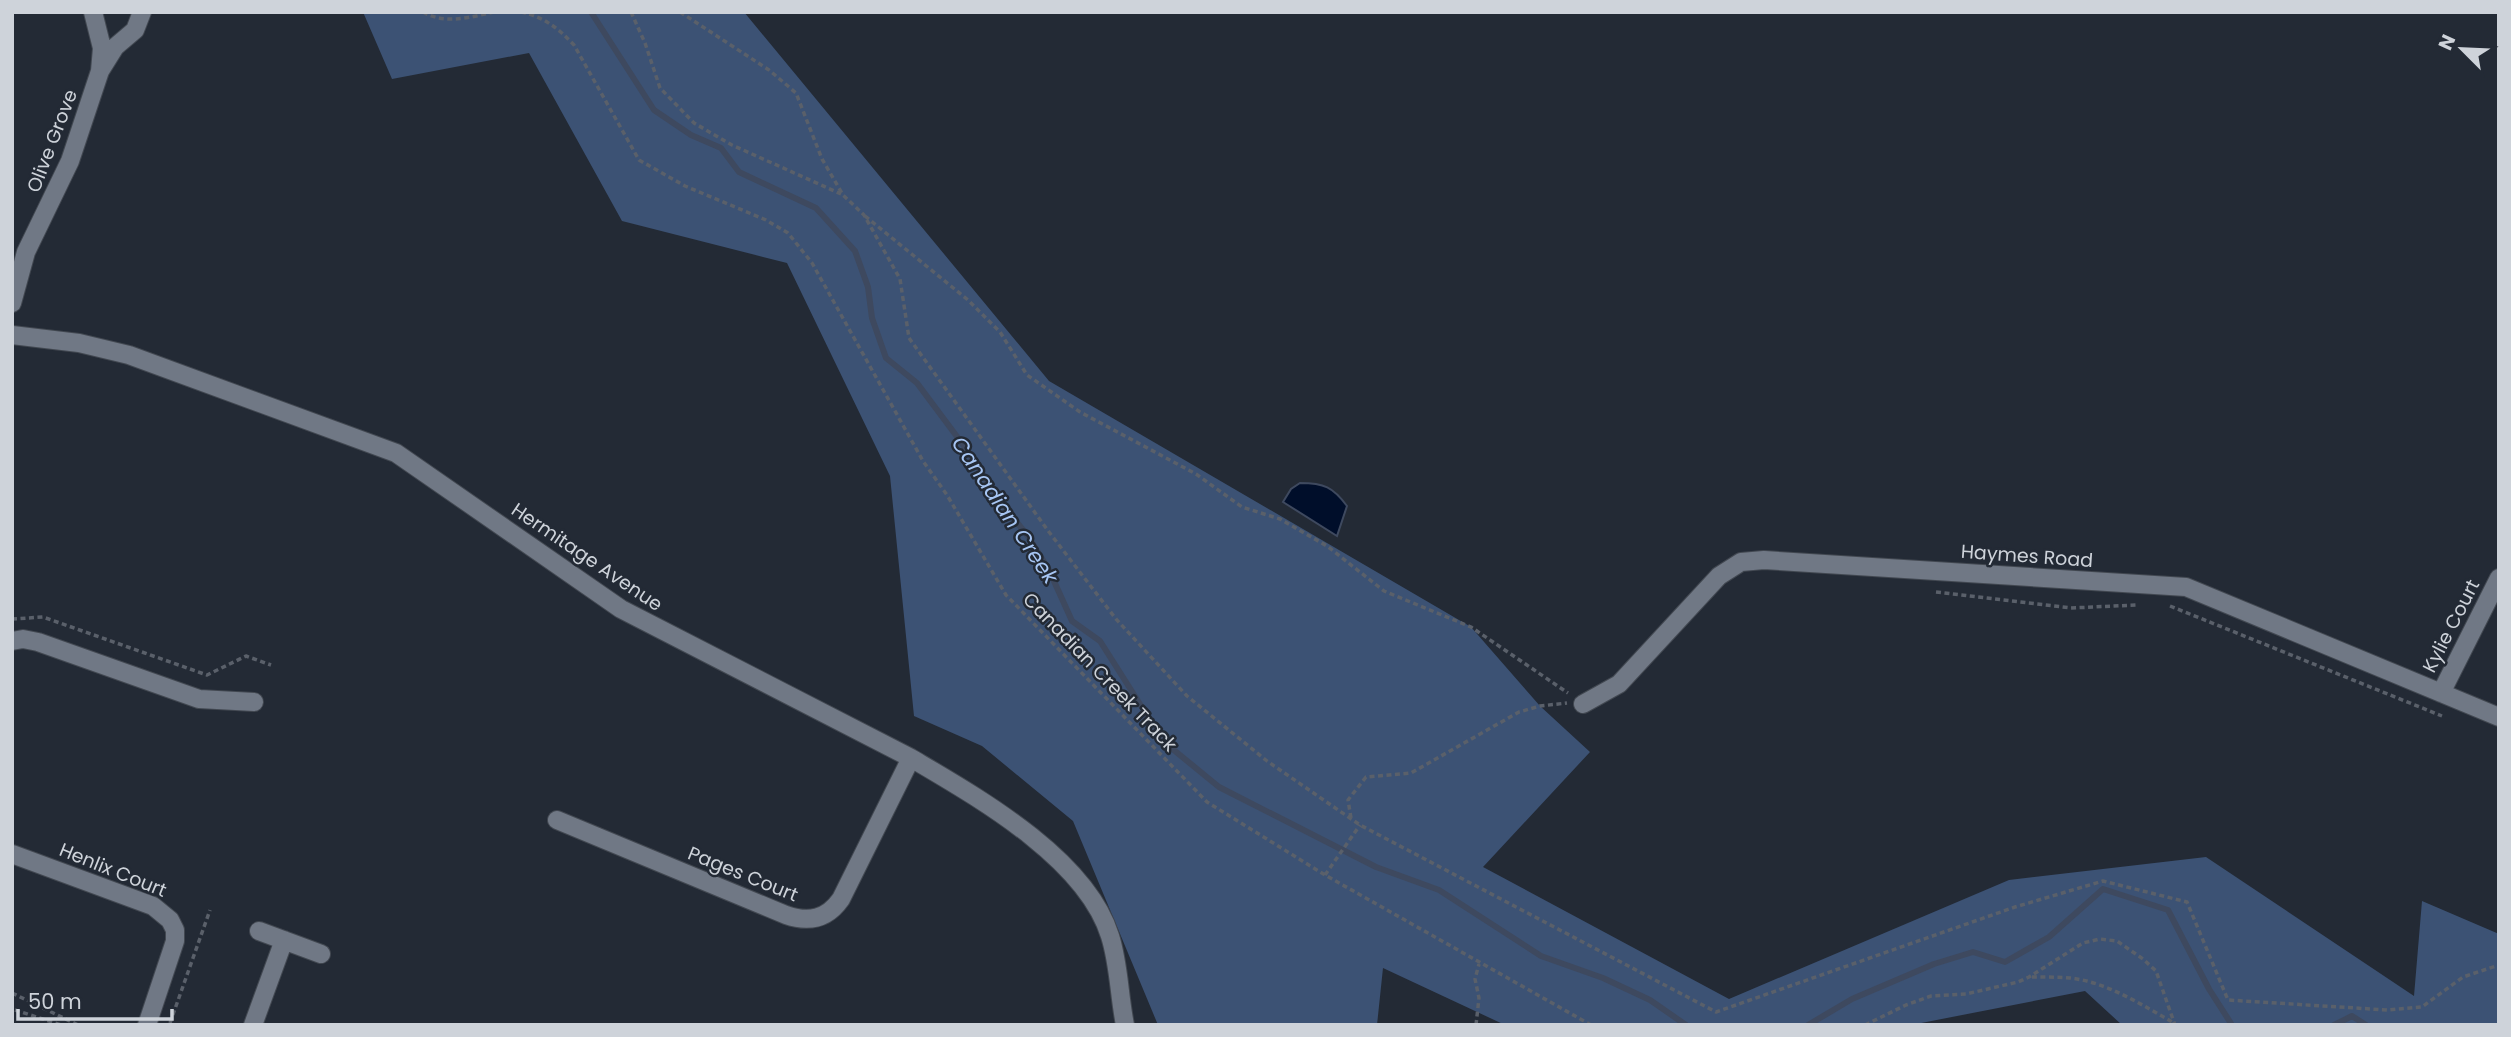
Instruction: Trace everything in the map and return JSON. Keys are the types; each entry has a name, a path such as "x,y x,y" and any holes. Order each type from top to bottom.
{"street":[{"name":"Olive Grove","path":"12,303 26,252 70,161 100,71 102,48 93,12"},
{"name":"Olive Grove","path":"100,71 115,47 135,30 142,12"},
{"name":"Hermitage Avenue","path":"12,335 70,342 129,355 384,447 417,465 621,609 911,758 1018,827 1052,856 1083,888 1110,933 1125,1025"},
{"name":"Haymes Road","path":"1583,704 1619,684 1719,576 1741,562 1764,560 2186,587 2499,717"},
{"name":"Kylie Court","path":"2441,693 2499,578"},
{"path":"12,641 23,639 38,642 199,699 254,702"},
{"name":"Pages Court","path":"557,820 786,915 799,919 817,918 829,912 841,899 911,758"},
{"name":"Henlix Court","path":"12,853 145,902 166,915 174,930 175,941 146,1025"},
{"path":"259,931 321,954"},
{"path":"253,1025 284,940"}],"path":[{"path":"423,12 431,17 447,20 494,12"},
{"name":"Canadian Creek Track","path":"521,12 539,16 559,30 573,45 639,160 685,186 766,220 788,233 812,263 923,461 947,495 1006,595 1207,802 1325,875 1591,1025"},
{"path":"631,12 660,88 694,123 732,145 843,195"},
{"path":"680,12 769,70 796,93 822,159 843,195 968,300 1000,332 1027,375 1080,412 1196,474 1242,507 1280,519 1327,546 1384,592 1471,626 1583,704"},
{"path":"864,215 900,279 909,338 1049,532 1116,619 1187,696 1267,761 1360,825 1716,1012 2015,907 2104,881 2187,902 2228,1000 2387,1010 2422,1007 2463,977 2499,965"},
{"path":"1929,591 2071,608 2144,605"},
{"path":"2169,606 2448,719"},
{"path":"12,619 43,617 207,675 246,656 271,665"},
{"path":"1351,819 1348,800 1366,778 1411,773 1519,712 1557,703"},
{"path":"1325,875 1360,825"},
{"path":"169,1025 210,910"},
{"path":"2029,977 2083,943 2100,939 2118,942 2143,958 2156,971 2174,1024"},
{"path":"1476,1025 1479,998 1475,979 1479,964"},
{"path":"1865,1025 1931,996 1966,994 2029,977 2071,978 2089,982 2116,992 2174,1024"},
{"path":"12,993 74,1024"},
{"path":"15,1010 61,1025"}],"shaded area":[{"path":"363,12 744,12 1049,381 1471,627 1540,706 1590,752 1483,867 1729,999 2009,880 2206,857 2414,996 2422,901 2499,934 2499,1025 2122,1025 2085,991 1911,1025 1505,1025 1383,968 1377,1025 1158,1025 1073,821 982,746 914,716 890,476 787,263 622,221 529,53 392,79"},
{"path":"1300,483 1327,487 1347,506 1337,536 1283,502 1291,489"}],"waterway":[{"name":"Canadian Creek","path":"591,12 654,110 691,135 721,148 739,172 816,208 855,251 868,287 872,318 886,358 917,383 964,446 1049,570 1072,621 1100,641 1164,742 1219,787 1376,867 1439,890 1541,956 1603,978 1650,1000 1686,1025"},
{"name":"Canadian Creek","path":"1808,1025 1852,999 1934,964 1973,952 2005,962 2049,937 2103,889 2168,910 2209,989 2232,1025"},
{"name":"Canadian Creek","path":"2334,1025 2352,1016 2366,1025"}]}
